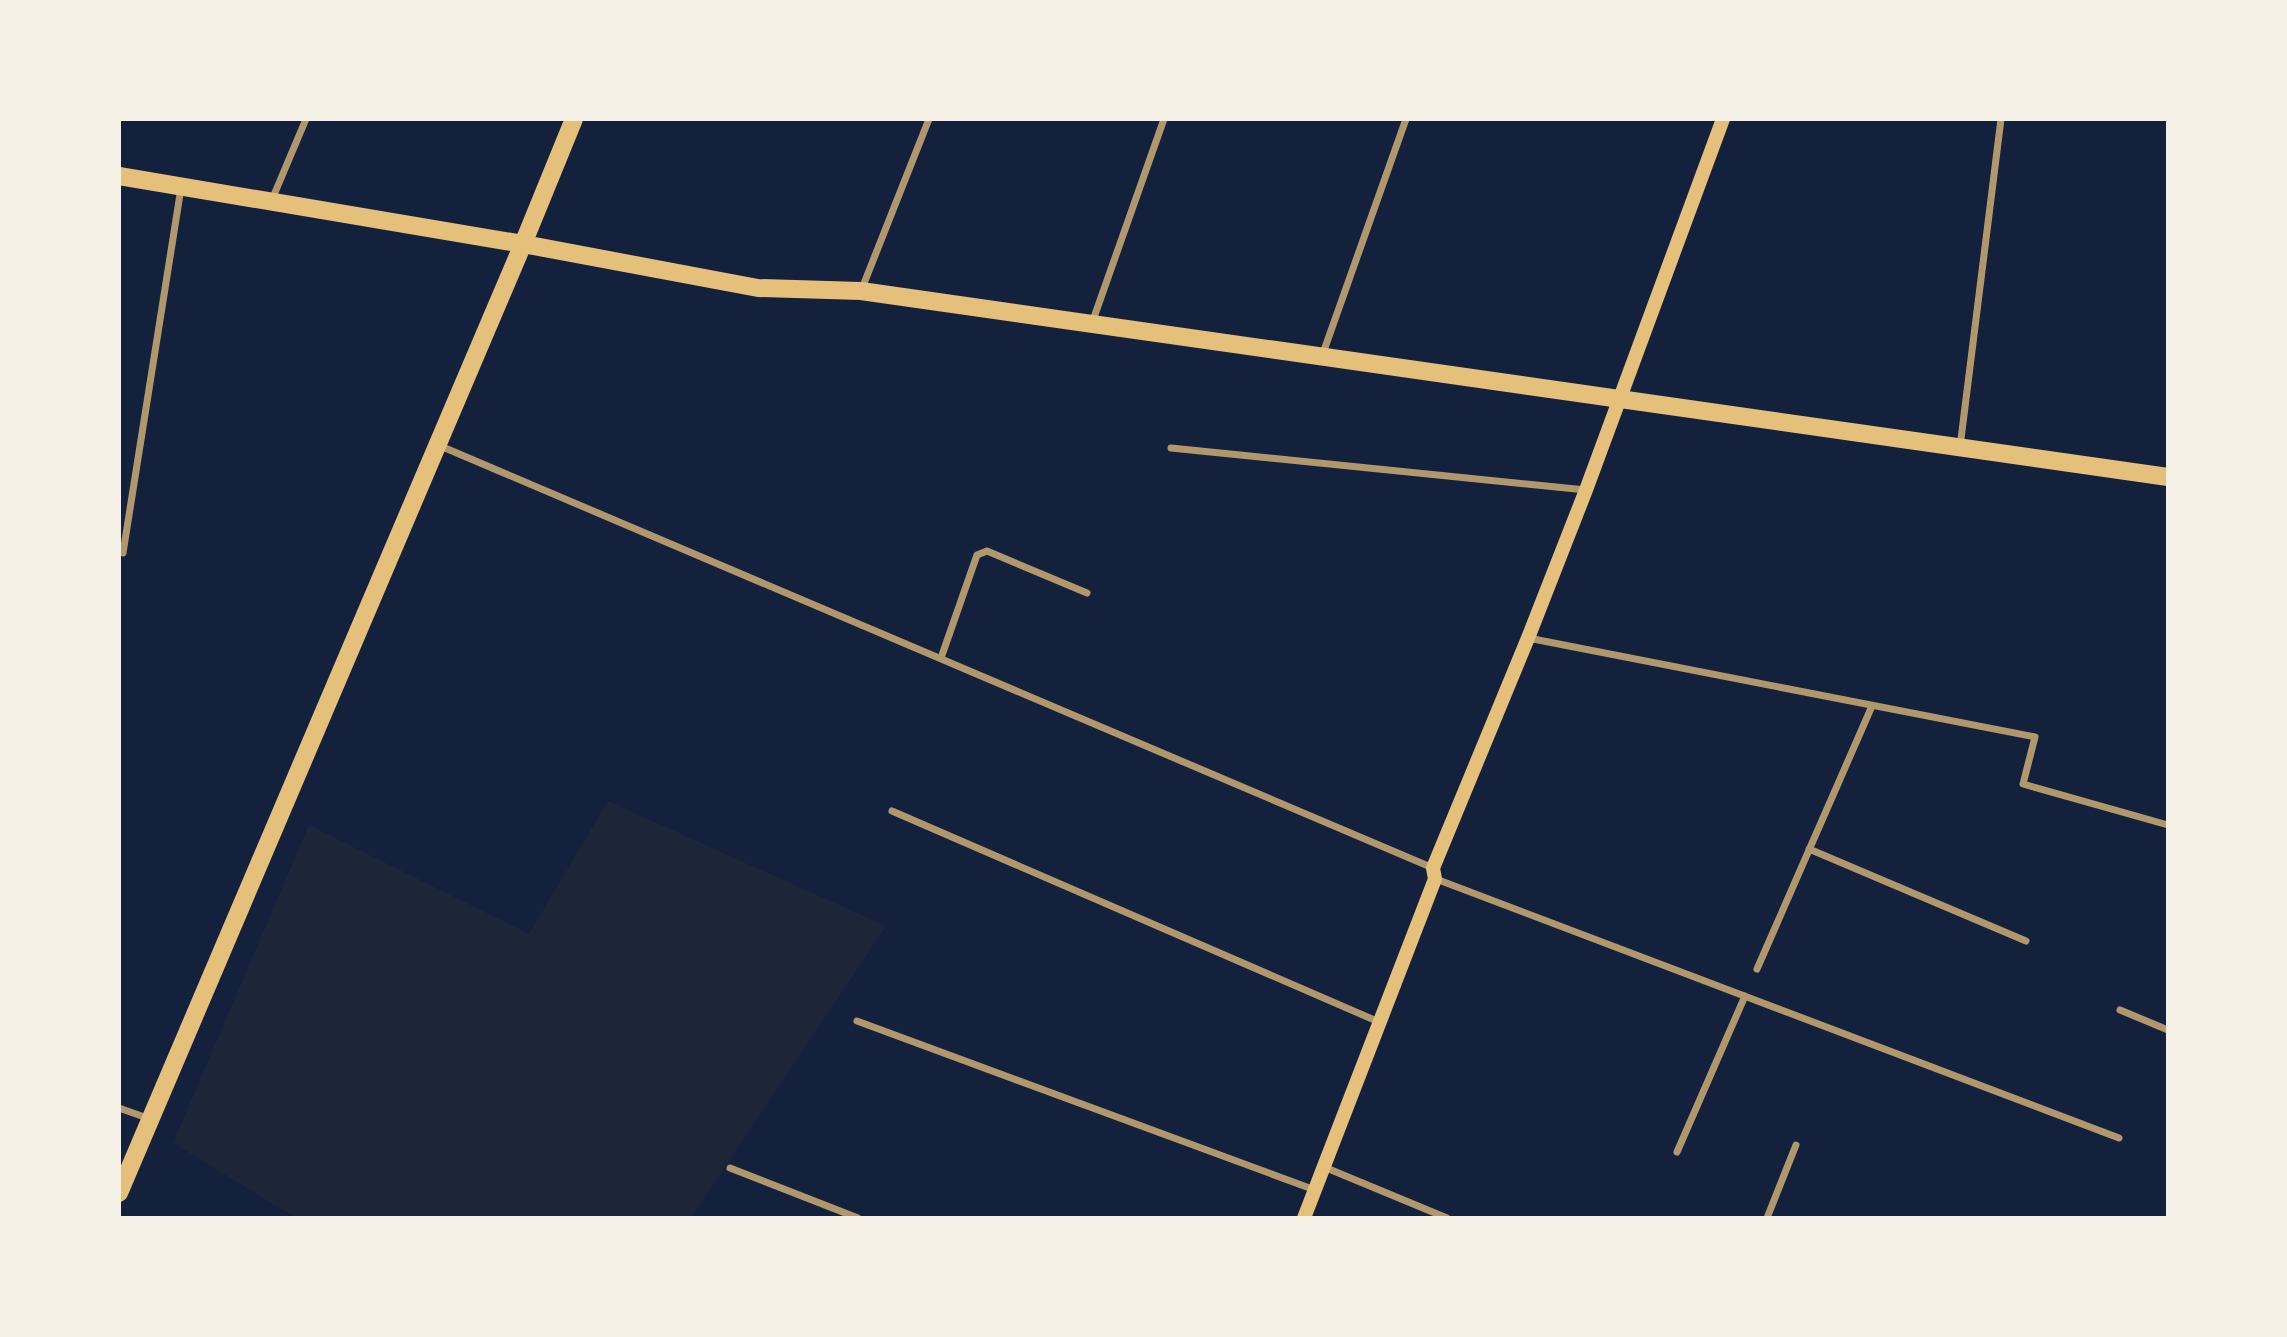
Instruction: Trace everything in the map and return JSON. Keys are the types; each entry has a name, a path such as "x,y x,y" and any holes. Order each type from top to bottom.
{"main road":[{"path":"119,1194 574,119"},
{"path":"1304,1218 1434,873 1621,399 1723,119"},
{"path":"119,176 523,244 758,288 861,292 2168,477"}],"street":[{"path":"271,202 306,119"},
{"path":"861,292 929,119"},
{"path":"1091,324 1164,119"},
{"path":"1322,357 1406,119"},
{"path":"1960,447 2001,119"},
{"path":"123,553 181,187"},
{"path":"438,445 941,658 1434,873 1745,996 2119,1138"},
{"path":"1171,448 1586,490"},
{"path":"941,658 977,555 987,551 1087,593"},
{"path":"1528,638 2035,737 2024,784 2168,825"},
{"path":"1757,969 1871,706"},
{"path":"892,811 1379,1022"},
{"path":"1809,849 2026,941"},
{"path":"1677,1152 1745,996"},
{"path":"2120,1010 2168,1030"},
{"path":"856,1021 1315,1190"},
{"path":"119,1108 150,1119"},
{"path":"1767,1218 1796,1145"},
{"path":"1324,1167 1447,1218"},
{"path":"730,1168 858,1218"}],"shaded area":[{"path":"608,801 886,926 691,1218 296,1218 173,1143 309,825 529,934"}]}
